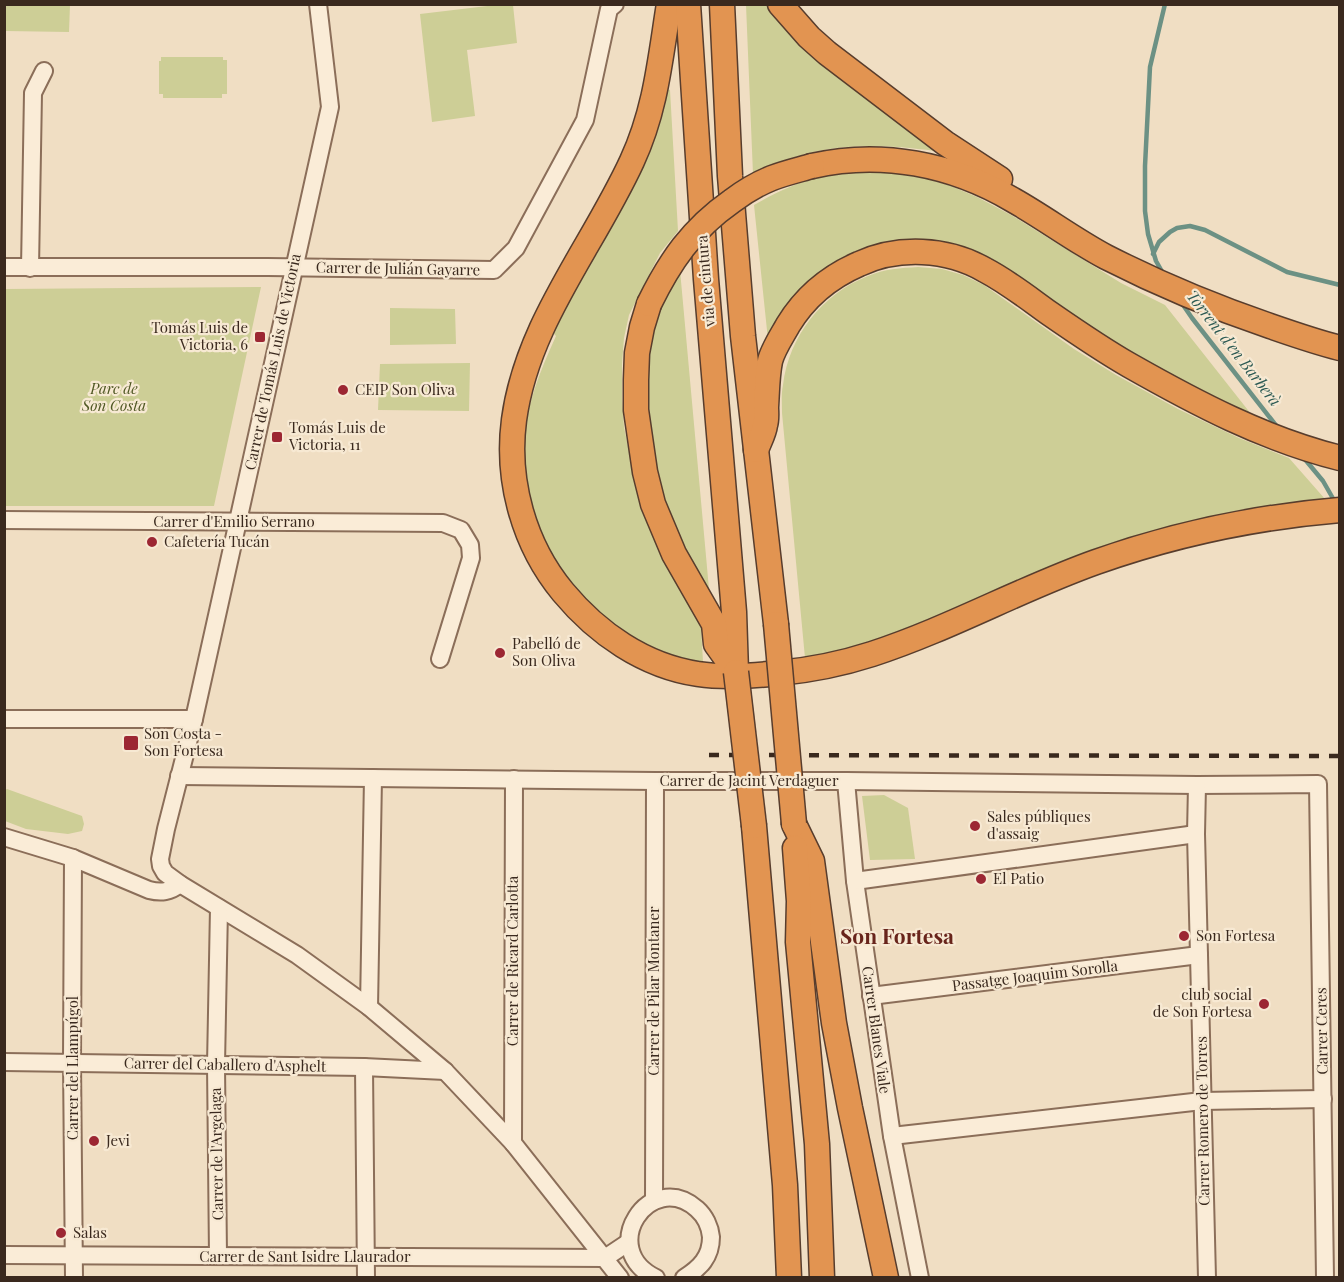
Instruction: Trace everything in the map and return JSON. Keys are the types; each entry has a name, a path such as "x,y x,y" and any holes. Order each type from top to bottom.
{"highway":[{"path":"669,4 655,92 644,133 630,166 562,288 536,340 526,368 514,423 512,452 515,481 520,509 529,537 558,587 598,628 647,658 697,674 756,675 822,668 899,645 1048,580 1152,544 1232,524 1332,510"},
{"name":"via de cintura","path":"688,4 703,244 734,612 735,672 754,826 785,1185 789,1278"},
{"path":"722,4 732,209 743,336 776,624 794,824 799,901 798,942 817,1144 822,1278"},
{"path":"780,4 809,37 827,53 945,143 1023,194 1128,257 1149,277"},
{"path":"735,672 716,644 714,624 674,554 653,504 645,472 636,410 636,380 637,352 642,327 649,304 663,276 679,251 698,229 746,191 770,179 826,163 879,159 957,173 1013,200 1107,257 1194,298 1340,348"},
{"path":"756,450 766,424 771,359 796,312 816,291 842,272 874,258 895,253 931,253 958,258 984,268 1104,350 1175,390 1250,428 1335,456"},
{"path":"794,824 812,861 834,1023 886,1278"}],"street":[{"name":"Carrer de Tomás Luis de Victoria","path":"194,719 330,107 318,4"},
{"name":"Carrer de Julián Gayarre","path":"4,267 494,270 516,248 585,120 609,9 615,4"},
{"path":"30,268 33,93 45,71"},
{"name":"Carrer d'Emilio Serrano","path":"4,520 443,523 461,530 470,545 471,558 440,659"},
{"path":"4,719 194,719 160,859 165,873 219,909 297,955 369,1007 446,1071 513,1143 620,1278"},
{"name":"Carrer de Jacint Verdaguer","path":"179,776 1197,785 1318,784"},
{"path":"369,1007 373,778"},
{"name":"Carrer de Ricard Carlotta","path":"513,1143 514,779"},
{"name":"Carrer de Pilar Montaner","path":"654,1201 655,781"},
{"name":"Carrer Blanes Viale","path":"846,781 855,881 892,1136 920,1278"},
{"name":"Carrer Ceres","path":"1318,784 1325,1278"},
{"name":"Carrer Romero de Torres","path":"1197,785 1207,1278"},
{"path":"855,881 1197,834"},
{"path":"4,837 73,858 159,893 180,884"},
{"name":"Carrer del Llampúgol","path":"73,858 74,1278"},
{"name":"Carrer de l'Argelaga","path":"218,1256 216,1065 219,909"},
{"name":"Passatge Joaquim Sorolla","path":"872,996 1199,955"},
{"name":"Carrer del Caballero d'Asphelt","path":"4,1062 364,1067 446,1071"},
{"path":"364,1067 366,1278"},
{"path":"892,1136 1202,1101 1323,1099"},
{"path":"656,1278 642,1269 633,1257 629,1242 630,1229 643,1208 654,1201 667,1198 679,1199 691,1204 701,1212 708,1223 711,1236 710,1249 705,1260 697,1270 684,1278"},
{"path":"605,1258 629,1242"},
{"name":"Carrer de Sant Isidre Llaurador","path":"4,1255 605,1258"}],"green space":[{"path":"5,4 70,5 69,32 5,31"},
{"path":"504,4 513,5 517,43 467,50 475,116 432,122 420,14"},
{"path":"746,5 767,5 787,31 810,53 935,151 886,146 842,148 799,156 753,174"},
{"path":"161,57 223,57 223,60 227,60 227,94 222,94 222,98 163,98 163,94 159,94"},
{"path":"667,89 670,90 678,231 660,253 629,315 624,338 622,398 624,427 637,491 662,556 701,627 703,662 672,656 640,642 602,615 572,585 549,550 540,531 528,490 523,456 527,416 539,376 556,336 552,332 653,141"},
{"path":"871,172 897,173 924,178 977,197 1011,215 1121,283 1165,305 1251,414 1228,405 1149,363 948,244 929,240 893,243 768,340 754,205 802,182 819,177"},
{"path":"918,267 942,269 963,275 984,285 1074,349 1116,375 1178,409 1239,438 1289,458 1325,499 1237,511 1179,524 1062,562 908,629 855,648 821,657 805,658 782,413 782,392 786,367 800,334 810,319 836,294 851,284 874,274 893,269"},
{"path":"680,270 709,589 704,591 677,541 655,476 646,397 649,348 660,307"},
{"name":"Parc de Son Costa","path":"261,287 214,506 5,506 5,289"},
{"path":"390,308 455,309 456,344 390,345"},
{"path":"470,363 469,411 378,410 380,364"},
{"path":"5,790 82,816 84,824 82,831 68,834 26,829 5,821"},
{"path":"884,795 908,808 915,859 870,860 862,796"}],"waterway":[{"name":"Torrent d'en Barberà","path":"1164,275 1156,261 1148,234 1145,211 1145,166 1150,67 1165,4"},
{"path":"1153,254 1159,242 1170,232 1177,228 1190,226 1205,230 1287,272 1340,285"},
{"name":"Torrent d'en Barberà","path":"1181,302 1278,428"},
{"name":"Torrent d'en Barberà","path":"1303,457 1323,481 1335,502"}],"railway":[{"path":"709,755 1340,756"}],"place":[{"name":"Tomás Luis de Victoria, 6","path":"260,337"},
{"name":"CEIP Son Oliva","path":"343,390"},
{"name":"Tomás Luis de Victoria, 11","path":"277,437"},
{"name":"Cafetería Tucán","path":"152,542"},
{"name":"Pabelló de Son Oliva","path":"500,653"},
{"name":"Son Costa - Son Fortesa","path":"131,743"},
{"name":"Sales públiques d'assaig","path":"975,826"},
{"name":"El Patio","path":"981,879"},
{"name":"Son Fortesa","path":"1184,936"},
{"name":"club social de Son Fortesa","path":"1264,1004"},
{"name":"Jevi","path":"94,1141"},
{"name":"Salas","path":"61,1233"}],"district":[{"name":"Son Fortesa","path":"897,937"}]}
